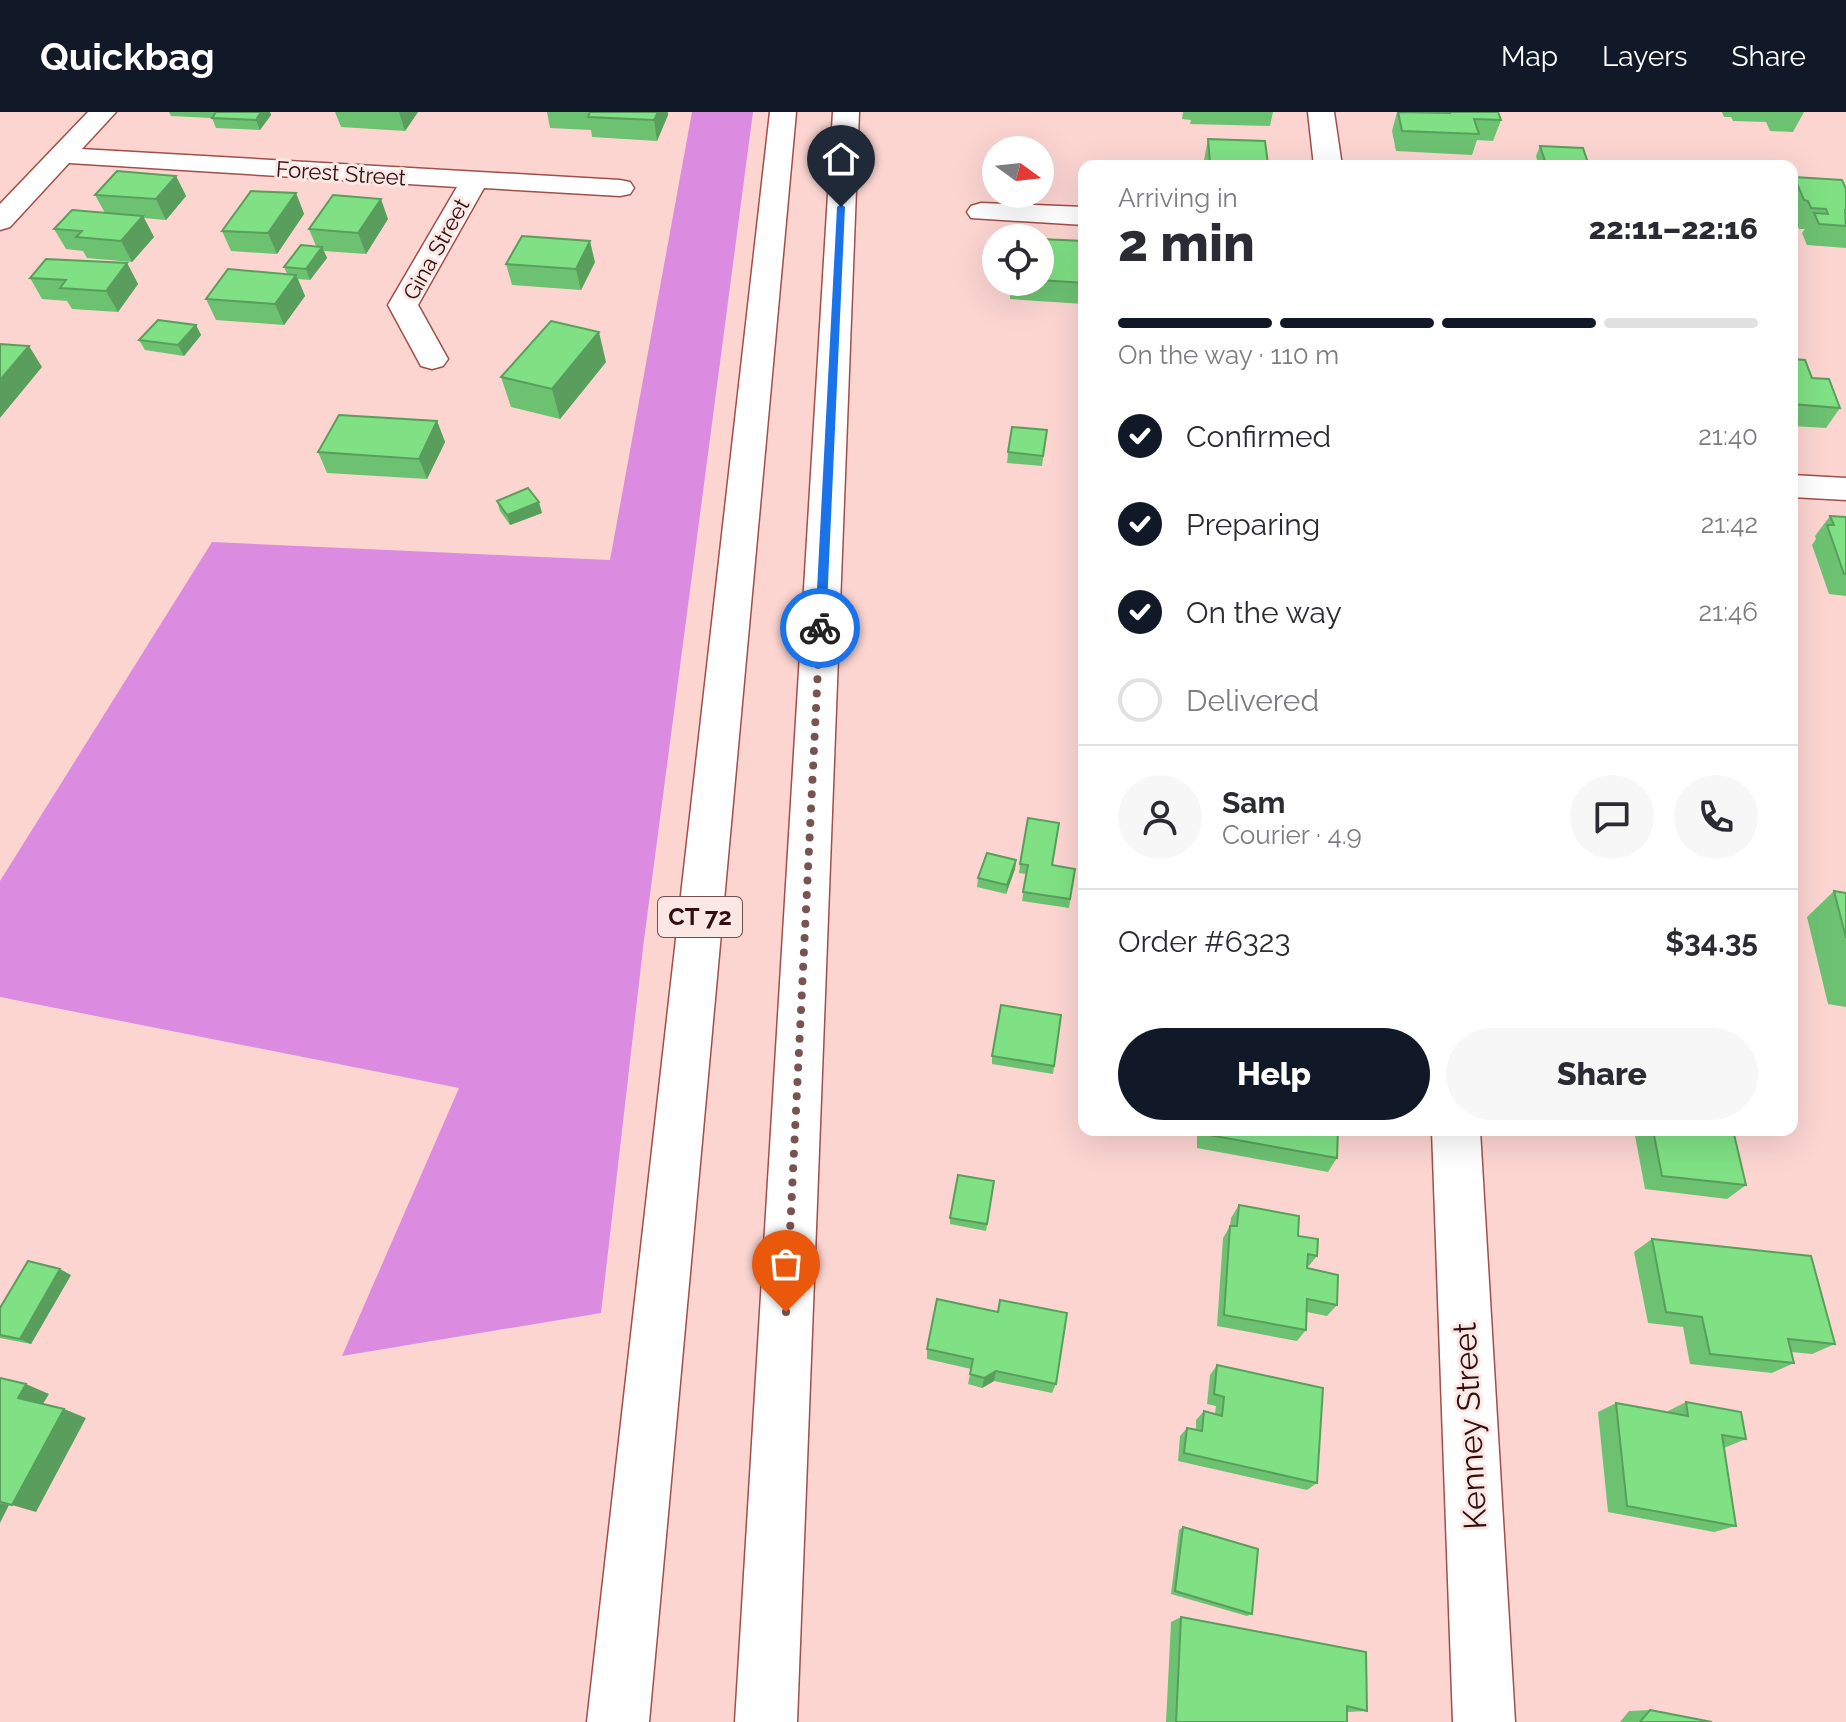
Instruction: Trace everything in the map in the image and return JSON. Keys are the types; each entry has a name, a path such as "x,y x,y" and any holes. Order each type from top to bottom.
{"main road":[{"path":"0,221 103,112"},
{"name":"CT 72","path":"618,1722 783,112"},
{"path":"766,1722 846,112"},
{"path":"1321,112 1327,160"},
{"name":"Forest Street","path":"63,156 620,188"},
{"name":"Gina Street","path":"432,359 403,305 474,182"},
{"path":"981,212 1078,216"},
{"path":"1798,486 1846,489"},
{"name":"Kenney Street","path":"1456,1136 1484,1722"}],"shaded area":[{"path":"692,112 753,112 644,940 601,1313 342,1356 459,1088 0,997 0,881 212,542 610,560"}],"building":[{"path":"216,112 261,112 256,120 212,118"},
{"path":"590,112 658,112 654,120 588,117"},
{"path":"1398,112 1498,112 1501,120 1474,119 1479,134 1402,131"},
{"path":"1208,139 1265,141 1267,160 1210,160"},
{"path":"1540,146 1583,148 1587,160 1545,160"},
{"path":"117,171 176,176 156,199 95,195"},
{"path":"1798,177 1842,180 1846,189 1846,226 1819,224 1814,213 1828,214 1826,209 1811,208 1804,200"},
{"path":"251,191 296,193 268,233 222,231"},
{"path":"333,195 381,199 358,233 309,229"},
{"path":"72,210 143,216 121,241 76,237 82,231 54,229"},
{"path":"522,236 590,241 576,269 506,264"},
{"path":"1054,240 1078,241 1078,283 1054,281"},
{"path":"301,245 322,247 306,269 284,267"},
{"path":"46,259 127,263 106,291 60,288 66,280 30,278"},
{"path":"228,269 296,275 275,304 206,299"},
{"path":"158,320 196,325 178,345 139,340"},
{"path":"551,321 599,332 552,389 501,377"},
{"path":"0,344 29,346 0,380"},
{"path":"1798,359 1805,360 1812,378 1829,379 1840,408 1798,404"},
{"path":"339,415 437,421 419,459 318,452"},
{"path":"1012,427 1047,430 1043,456 1008,452"},
{"path":"528,488 539,502 507,515 497,501"},
{"path":"1830,516 1846,517 1846,574 1827,525 1834,525"},
{"path":"1028,818 1059,823 1052,865 1075,869 1070,899 1023,892 1028,865 1020,864"},
{"path":"987,853 1016,860 1007,885 978,878"},
{"path":"1834,891 1846,893 1846,938"},
{"path":"1001,1005 1061,1015 1054,1066 992,1056"},
{"path":"1214,1136 1338,1136 1337,1158"},
{"path":"1654,1136 1734,1136 1746,1185 1662,1176"},
{"path":"958,1175 994,1181 987,1224 950,1218"},
{"path":"1239,1205 1299,1216 1298,1236 1318,1239 1317,1256 1308,1254 1307,1268 1338,1275 1337,1305 1307,1299 1306,1330 1224,1315 1230,1226 1237,1226"},
{"path":"1652,1239 1811,1256 1835,1344 1788,1339 1794,1363 1710,1354 1702,1317 1666,1312"},
{"path":"28,1261 60,1269 20,1339 0,1335 0,1308"},
{"path":"937,1299 998,1312 1000,1300 1067,1313 1056,1384 996,1371 984,1378 970,1374 973,1359 927,1349"},
{"path":"1217,1365 1323,1388 1317,1483 1184,1453 1187,1428 1202,1431 1204,1411 1222,1416 1224,1397 1214,1394"},
{"path":"0,1378 26,1384 18,1398 64,1409 12,1505 0,1502"},
{"path":"1686,1402 1741,1412 1746,1439 1722,1435 1736,1526 1627,1506 1616,1403 1688,1416"},
{"path":"1183,1527 1258,1549 1252,1614 1175,1591"},
{"path":"1181,1617 1366,1652 1367,1711 1347,1706 1347,1722 1176,1722"},
{"path":"1650,1710 1712,1722 1640,1722"}],"way so far":[{"path":"786,1312 820,628"}],"route":[{"path":"820,628 841,207"}]}
